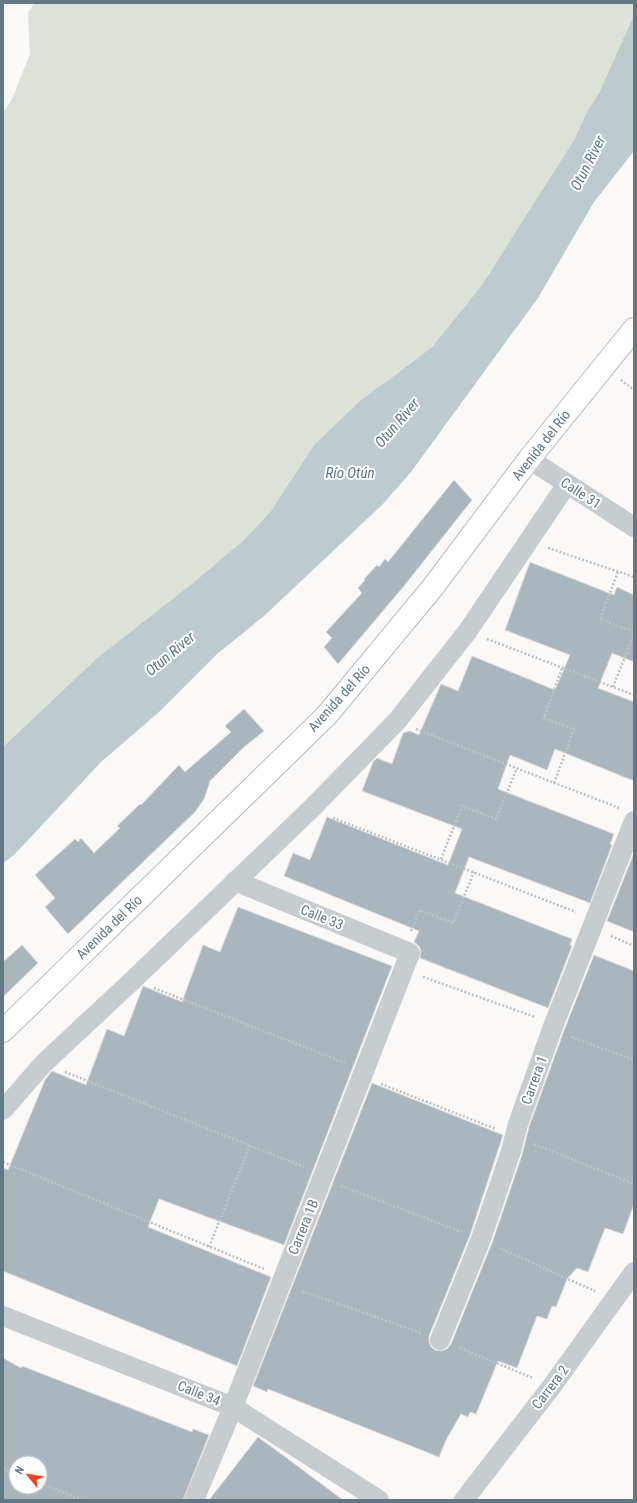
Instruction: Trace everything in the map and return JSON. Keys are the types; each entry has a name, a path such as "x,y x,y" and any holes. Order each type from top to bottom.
{"main road":[{"name":"Avenida del Río","path":"3,1031 327,715 433,587 529,459 634,329"}],"street":[{"name":"Calle 31","path":"529,459 634,527"},
{"path":"3,1110 44,1063 133,980 311,809 397,721 467,632 567,484"},
{"name":"Carrera 1","path":"440,1340 481,1239 511,1151 518,1124 634,821"},
{"name":"Calle 33","path":"235,881 406,957"},
{"name":"Carrera 1B","path":"194,1500 233,1407 364,1070 406,957"},
{"name":"Carrera 2","path":"464,1500 552,1386 634,1272"},
{"name":"Calle 34","path":"3,1316 233,1407 379,1500"}],"path":[{"path":"529,542 634,577"},
{"path":"613,687 634,633 600,619 618,572"},
{"path":"467,632 634,695"},
{"path":"554,783 574,729 544,718 562,668"},
{"path":"397,721 620,808"},
{"path":"441,859 462,806 496,819 517,768"},
{"path":"311,809 596,920"},
{"path":"474,872 453,923 420,910 406,957 554,1027 634,1060"},
{"path":"133,980 364,1070"},
{"path":"44,1063 481,1239 614,1299"},
{"path":"209,1247 250,1145"},
{"path":"3,1162 209,1247 282,1280 440,1340 552,1386"},
{"path":"48,1487 83,1500"}],"shaded area":[{"path":"34,3 634,3 634,15 599,93 587,112 574,140 482,285 432,347 387,380 314,445 271,511 244,540 193,583 97,658 3,747 3,113 12,99 30,54 28,13"}],"water":[{"name":"Río Otún","path":"634,15 634,151 594,202 538,298 411,472 383,504 264,616 217,654 158,713 101,762 14,855 3,863 3,747 97,658 193,583 244,540 271,511 314,445 360,401 432,347 482,285 574,140 587,112 599,93"}],"building":[{"path":"454,480 472,500 404,586 338,664 324,647 332,638 326,632 362,593 358,588 365,580 364,579 377,565 379,567 385,559 388,562"},
{"path":"530,562 614,595 617,587 634,595 634,662 612,653 598,688 634,702 634,781 555,749 547,770 510,755 498,789 614,834 610,844 612,845 590,903 469,857 455,893 572,939 570,945 572,946 548,1008 420,958 421,951 419,946 414,942 419,931 284,876 293,853 310,860 327,817 448,865 462,829 362,791 373,762 377,758 392,764 403,733 410,731 419,735 441,684 458,691 472,656 555,690 570,655 505,630"},
{"path":"244,709 264,731 244,747 210,781 204,799 195,812 68,934 45,907 55,898 35,875 75,839 78,842 81,838 94,853 120,828 117,826 140,804 141,805 179,765 185,772 231,732 225,726"},
{"path":"634,853 634,932 607,921"},
{"path":"238,907 392,966 284,1245 159,1199 148,1227 271,1277 237,1366 3,1271 3,1168 8,1170 45,1080 52,1071 86,1085 107,1029 124,1036 143,986 182,1002 203,945 220,952"},
{"path":"22,945 38,963 3,997 3,962"},
{"path":"594,955 634,971 634,1204 623,1234 605,1228 588,1272 577,1268 567,1279 556,1307 552,1306 547,1319 537,1316 517,1368 498,1361 476,1414 470,1412 468,1417 461,1414 447,1438 439,1457 268,1389 267,1392 253,1386 372,1083 503,1135 470,1235 429,1336 431,1347 435,1350 442,1351 447,1349 451,1344 492,1243 522,1155 529,1127 565,1028"},
{"path":"3,1358 21,1368 22,1366 192,1432 193,1429 209,1435 183,1500 3,1500"},
{"path":"258,1437 288,1459 343,1500 209,1500"}],"water label":[{"name":"Otun River","path":"588,163"},
{"name":"Otun River","path":"397,423"},
{"name":"Otun River","path":"170,654"}]}
